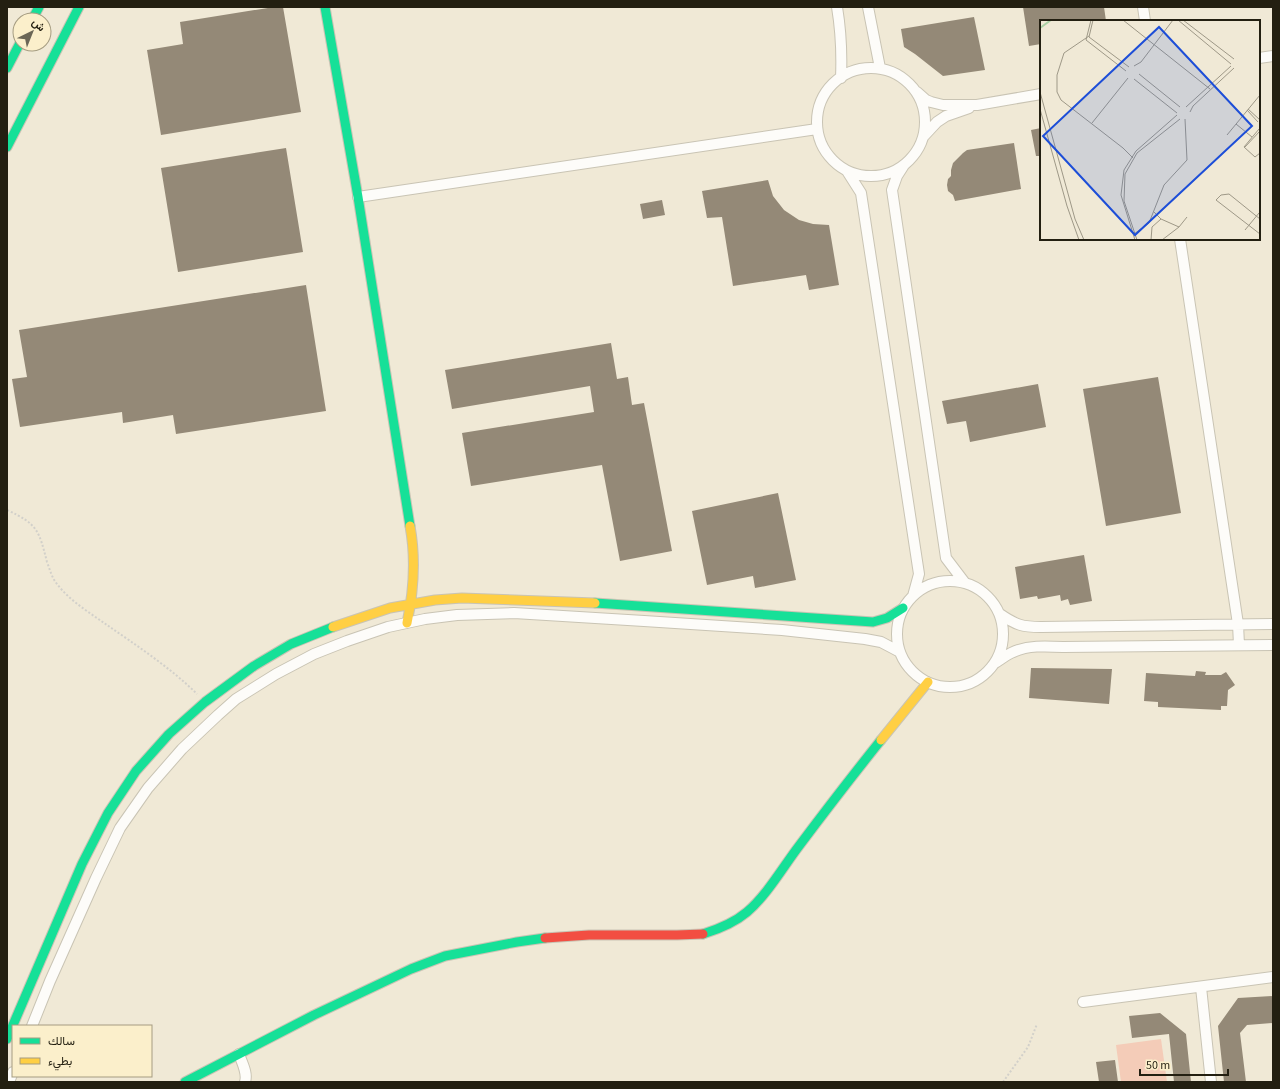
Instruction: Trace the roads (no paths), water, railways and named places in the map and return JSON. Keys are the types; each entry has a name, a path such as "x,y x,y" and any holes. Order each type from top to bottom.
{"main road":[{"path":"7,147 79,7"},
{"path":"325,7 358,197 414,560 414,583 407,623"},
{"path":"7,68 15,52"},
{"path":"13,1025 82,864 108,813 136,771 169,734 205,702 254,666 291,644 328,628 390,608 435,600 480,598 618,604 873,622 887,618 903,608"},
{"path":"185,1082 314,1015 411,969 445,956 516,942 555,937 589,935 702,934 717,930 733,922 747,912 762,895 835,798 928,682"},
{"path":"7,1039 12,1027"}],"street":[{"path":"837,7 841,27 841,78"},
{"path":"868,7 880,68"},
{"path":"1143,7 1145,20"},
{"path":"1260,58 1273,56"},
{"path":"904,165 892,172 876,176 859,175 847,171 834,161 820,143 817,129 817,114 825,93 848,73 866,68 880,68 902,78 926,100 943,105 977,105 1040,94"},
{"path":"914,90 922,105 925,123 923,137"},
{"path":"965,583 946,558 892,190 897,176 904,165 915,152 923,137 936,122 946,116 977,105"},
{"path":"358,197 817,129"},
{"path":"847,171 861,193 866,224 919,574 912,596"},
{"path":"1180,240 1238,624 1238,644"},
{"path":"995,663 1003,640 1003,627 1000,614 992,600 980,590 965,583 952,581 938,582 925,586 912,596 903,608 898,622 897,637 900,652 906,664 916,675 928,682 942,687 958,687 972,682 985,674 995,663 1012,652 1030,647 1238,644 1273,645"},
{"path":"32,1025 50,981 120,828 148,788 182,749 236,699 276,674 314,654 388,627 407,623 457,615 514,614 636,620 782,630 865,639 881,642 900,652"},
{"path":"1000,614 1016,624 1030,627 1273,624"},
{"path":"1083,1002 1273,977"},
{"path":"1201,987 1211,1082"},
{"path":"239,1054 245,1070 245,1082"}]}
